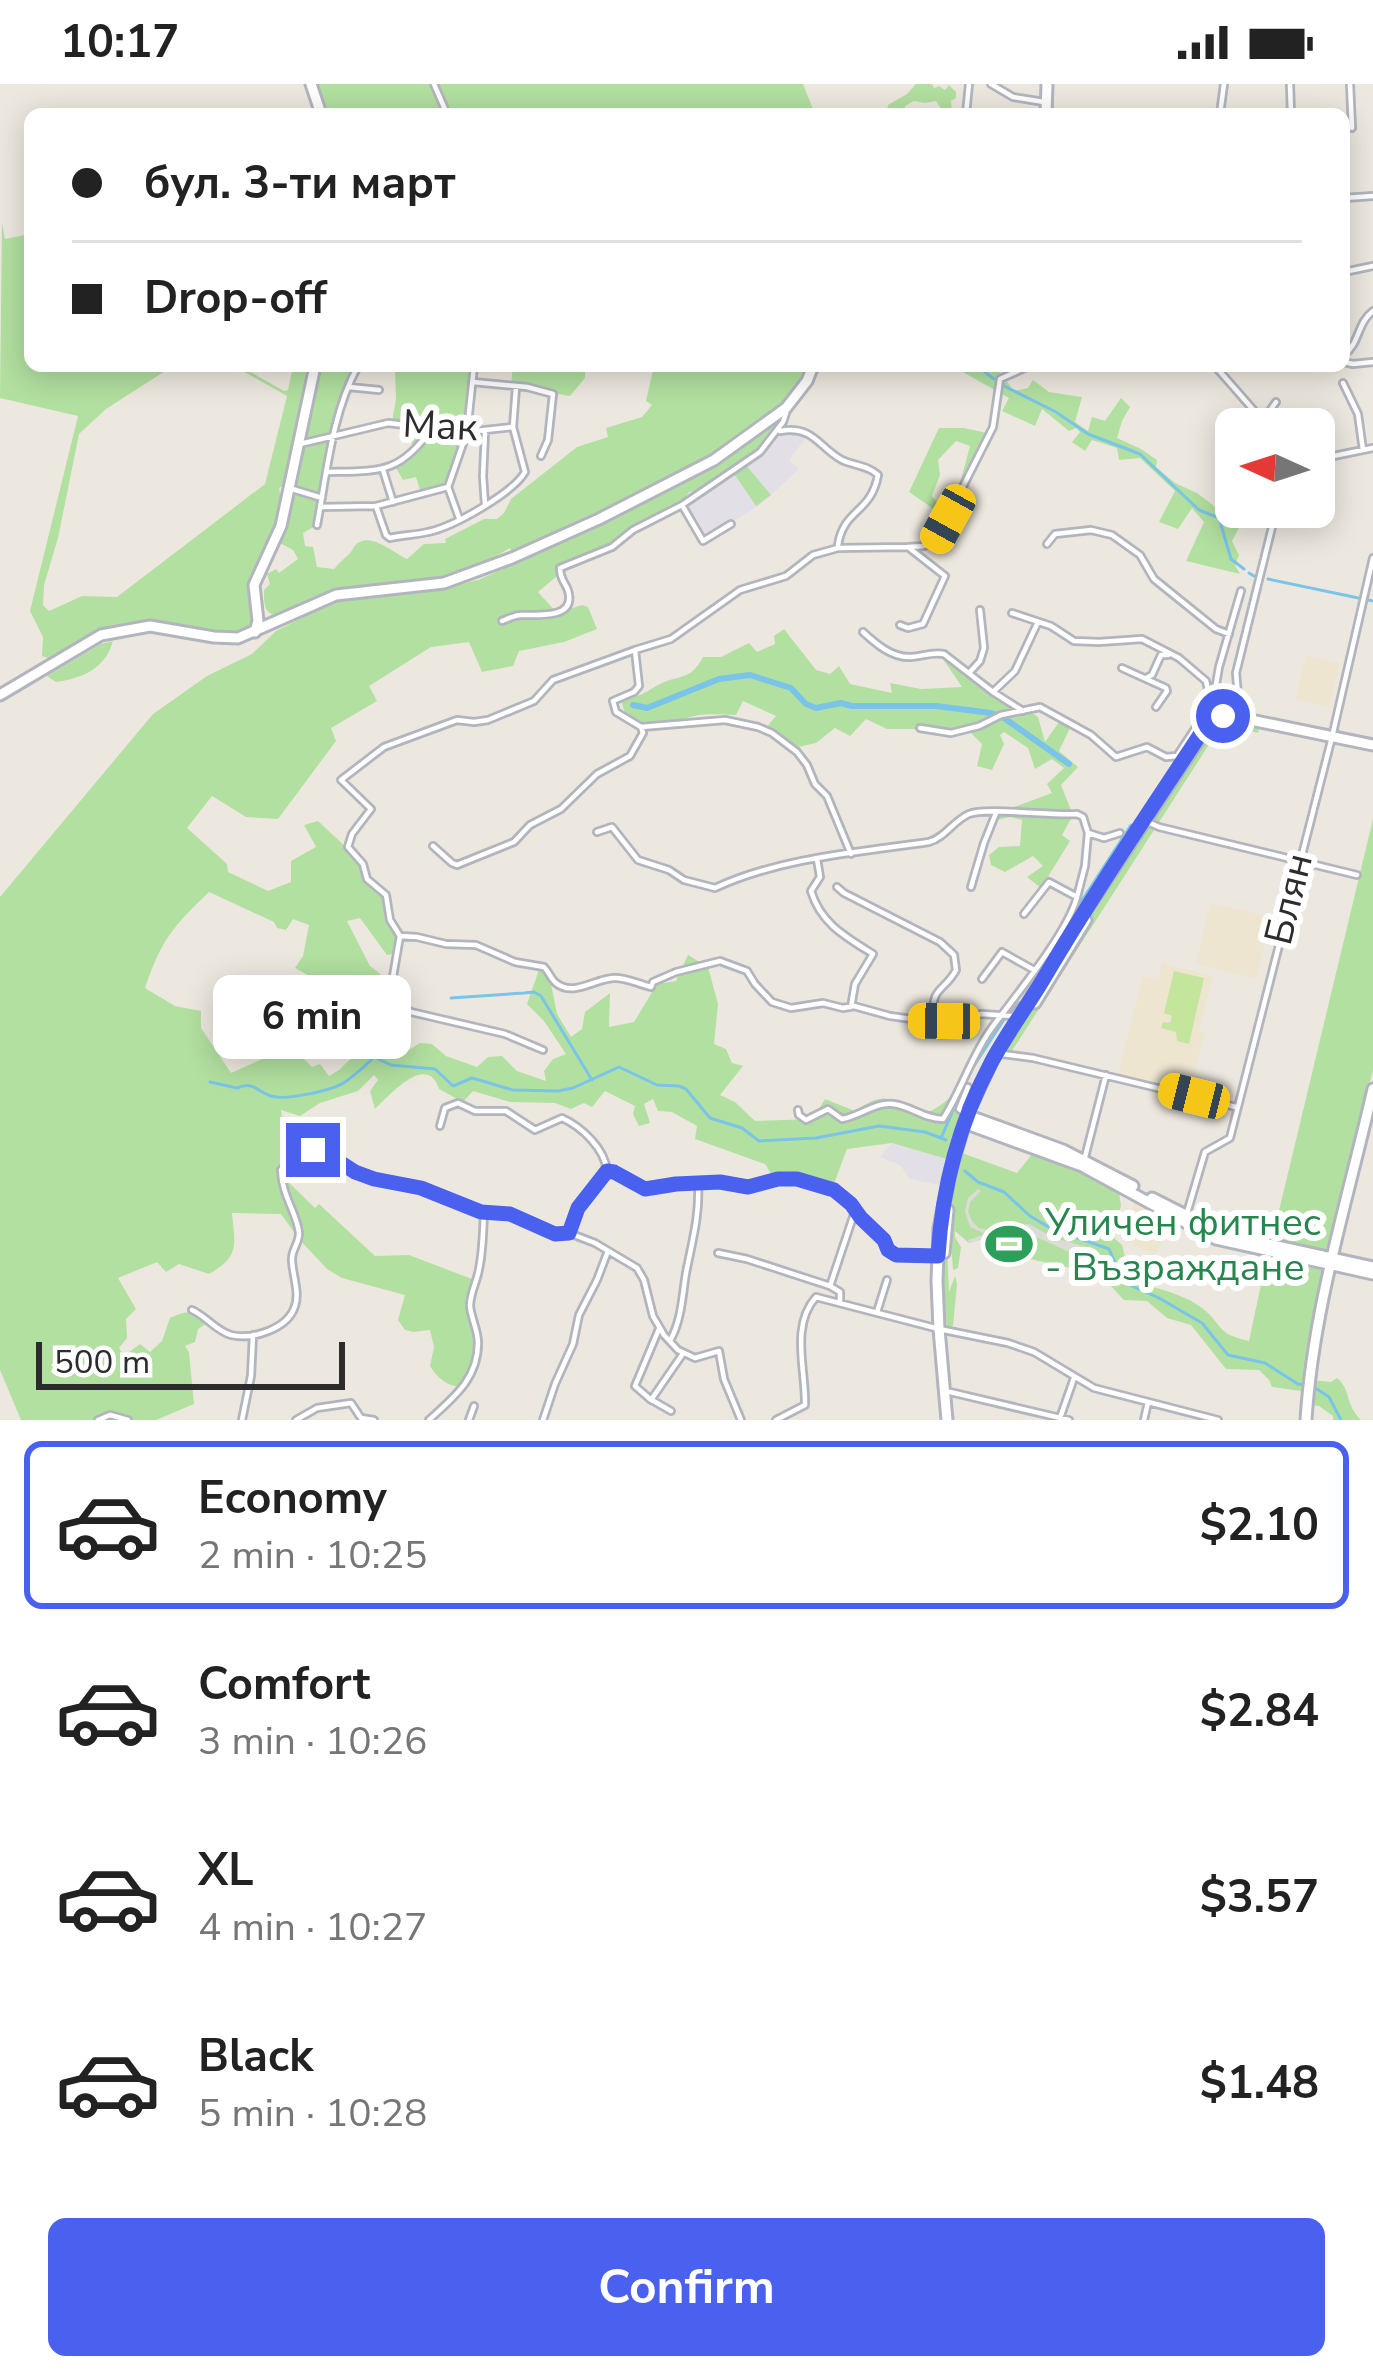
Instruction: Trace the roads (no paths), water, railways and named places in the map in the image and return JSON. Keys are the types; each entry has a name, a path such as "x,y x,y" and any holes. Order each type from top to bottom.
{"street":[{"path":"992,84 1045,108 1047,84"},
{"path":"1350,84 1352,128"},
{"path":"1350,353 1360,325 1373,310"},
{"path":"259,631 254,585 279,534 314,372"},
{"path":"317,525 333,437 355,372"},
{"path":"459,518 448,488 467,433 473,372"},
{"path":"0,694 101,635 150,626 229,638 259,631 336,595 444,583 512,558 714,460 786,408 811,372"},
{"path":"542,1050 505,1034 411,1012 388,996 400,936 390,920 386,895 371,885 364,864 348,847 371,809 341,780 384,747 457,720 488,719 534,701 553,680 671,639 740,590 786,575 812,555 838,548 924,546 936,540 993,428 1001,378 1021,372"},
{"path":"1220,372 1252,408"},
{"path":"472,382 551,392 548,440 541,456"},
{"path":"1343,383 1358,414 1363,451"},
{"path":"347,387 380,390"},
{"path":"376,506 389,538 429,532 508,491 525,472 513,427 516,387"},
{"path":"1272,408 1276,402"},
{"path":"502,621 563,609 569,596 560,568 613,548 633,530 682,505 760,452 786,416 786,408"},
{"name":"Мак","path":"298,445 388,423 467,433 513,427"},
{"path":"327,472 382,470 412,454 431,428"},
{"path":"485,430 485,505"},
{"path":"774,433 795,430 820,440 839,459 876,471 879,480 873,494 844,523 838,548"},
{"path":"1335,456 1373,448"},
{"path":"382,470 393,502"},
{"path":"289,488 322,498"},
{"path":"320,507 376,506 448,488"},
{"path":"682,505 703,541 731,524"},
{"path":"1240,720 1236,674 1272,528"},
{"path":"1047,544 1055,534 1081,530 1112,535 1140,556 1154,579 1216,629 1229,634"},
{"path":"900,625 923,624 945,575 908,547"},
{"name":"Блян","path":"1185,1220 1202,1159 1210,1148 1230,1138 1373,558"},
{"path":"950,1420 938,1256 946,1189 969,1120 1002,1054 1214,714 1219,667 1241,591"},
{"path":"257,607 270,618 285,617"},
{"path":"969,673 984,648 980,610"},
{"path":"798,1110 806,1120 828,1108 842,1119 894,1104 926,1118 943,1119 993,1059 1214,714 1206,681 1174,656 1138,638 1074,641 1051,626 1012,613"},
{"path":"992,692 1015,671 1038,622"},
{"path":"863,632 878,646 901,655 944,654 1023,712"},
{"path":"635,650 639,686 613,700 616,712 641,727 725,720 772,733 807,765 814,784 827,796 851,854"},
{"path":"1146,678 1160,655 1174,656"},
{"path":"1122,668 1167,691 1156,707"},
{"path":"920,728 951,733 1040,707 1091,735 1116,757 1148,747 1170,757 1177,756 1200,721 1214,714 1373,748"},
{"path":"433,846 457,865 514,842 530,825 561,809 597,774 630,756 643,734 641,727"},
{"path":"597,832 612,827 638,860 719,887 734,878 818,859 938,839 971,813 1077,814 1087,823 1085,866 1074,909 992,1027 966,1086 969,1120 948,1213 942,1282 950,1420"},
{"path":"971,887 996,813"},
{"path":"1150,823 1358,874"},
{"path":"1088,833 1104,838 1120,833"},
{"path":"818,859 820,877 811,891 814,901 837,931 873,954 855,984 851,1007"},
{"path":"1024,914 1049,882 1077,897"},
{"path":"837,887 947,947 954,955 956,970 934,994 933,1014 957,1020"},
{"path":"400,936 476,944 515,962 544,967 562,986 584,988 620,977 651,987 676,972 720,961 747,971 776,1004 798,1008 823,1003 919,1020 957,1020 975,1015 1013,1016 1027,1005"},
{"path":"982,979 1004,952 1034,970"},
{"path":"1002,1054 1237,1107"},
{"path":"1083,1163 1106,1075"},
{"path":"1306,1420 1332,1263 1373,1090"},
{"path":"440,1126 445,1108 458,1103 475,1111 506,1111 535,1130 562,1118 574,1124 605,1158 607,1171 578,1208 569,1233"},
{"path":"969,1120 1083,1163 1216,1239 1373,1270"},
{"path":"192,1310 227,1333 253,1335 284,1322 297,1300 292,1258 298,1230 280,1175 294,1156 321,1150 374,1179 421,1188 484,1212 510,1214 555,1234 585,1238 608,1251 641,1273 653,1316 683,1354 695,1358 719,1351 724,1378 742,1420"},
{"path":"607,1171 645,1189 720,1182 748,1187 797,1179 834,1190 896,1255 938,1256"},
{"path":"670,1341 681,1316 697,1224 698,1183"},
{"path":"830,1286 855,1211"},
{"path":"429,1420 467,1384 475,1366 478,1342 470,1309 484,1212"},
{"path":"543,1420 573,1344 579,1315 608,1251"},
{"path":"718,1253 746,1259 820,1297 1030,1349 1094,1388 1218,1420"},
{"path":"877,1312 887,1280"},
{"path":"810,1290 830,1286 840,1292 840,1303"},
{"path":"776,1420 805,1405 800,1340 810,1290"},
{"path":"660,1327 634,1381 637,1390 671,1412"},
{"path":"242,1420 253,1335"},
{"path":"651,1400 683,1354"},
{"path":"1058,1418 1074,1378"},
{"path":"950,1392 1069,1420"},
{"path":"1144,1420 1148,1402"},
{"path":"296,1420 317,1408 351,1403 361,1418 374,1420"},
{"path":"469,1420 474,1406"},
{"path":"98,1420 110,1415 128,1420"}],"waterway":[{"path":"985,372 994,379"},
{"path":"1002,385 1088,434 1140,454 1199,510 1219,518 1231,559 1244,569"},
{"path":"1249,573 1254,576"},
{"path":"1268,579 1373,601"},
{"path":"633,705 647,708 719,679 750,675 791,688 816,708 841,703 991,713 1069,764"},
{"path":"1070,919 1131,825"},
{"path":"942,1136 968,1075 1025,987"},
{"path":"451,998 534,992 541,996 592,1080"},
{"path":"210,1082 251,1086 278,1097 298,1096 339,1085 374,1057 391,1065 435,1069 453,1086 472,1078 513,1090 558,1091 619,1067 657,1085 686,1089 710,1118 742,1128 759,1141 816,1138 879,1126 946,1140"},
{"path":"965,1171 1004,1192 1052,1229 1109,1249 1123,1282 1202,1323 1228,1355 1265,1363 1305,1385"},
{"path":"1314,1387 1329,1397 1341,1420"}],"place":[{"name":"Уличен фитнес - Възраждане","path":"1009,1244"}]}
